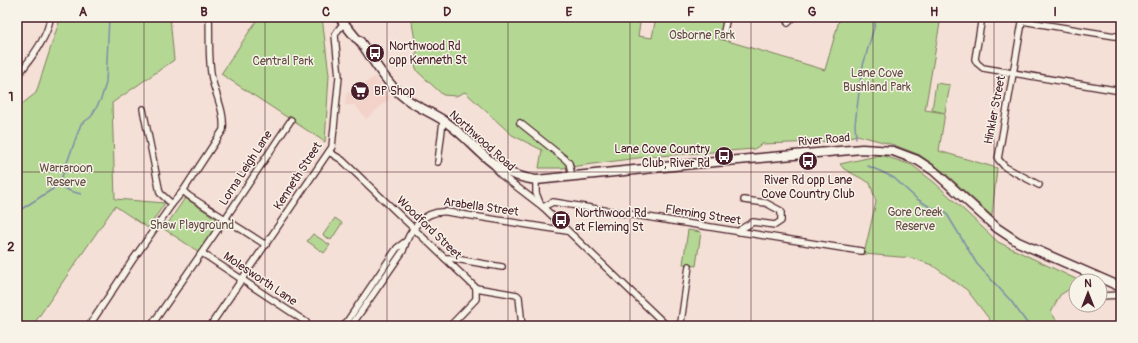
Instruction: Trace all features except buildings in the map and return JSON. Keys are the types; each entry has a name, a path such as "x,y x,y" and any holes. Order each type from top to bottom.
{"main road":[{"name":"Northwood Road","path":"343,20 398,93 443,121 494,165"},
{"name":"River Road","path":"494,165 514,176 536,180 862,149 893,151 916,160 934,170 996,228 1018,242 1121,287"}],"street":[{"path":"17,77 39,45 50,25 50,17"},
{"path":"89,326 132,261 172,204 183,191 223,130 224,121 212,74 209,17"},
{"path":"723,36 727,17"},
{"path":"788,22 794,17"},
{"path":"982,17 975,59 983,68 1121,91"},
{"path":"1022,19 1121,37"},
{"name":"Hinkler Street","path":"1022,19 998,159 1005,167 1039,186"},
{"name":"Kenneth Street","path":"210,326 332,147 339,77 335,35 343,20"},
{"path":"143,109 160,193 172,204"},
{"name":"Lorna Leigh Lane","path":"151,326 291,120"},
{"path":"438,162 443,121"},
{"path":"520,123 569,163 572,176"},
{"name":"Woodford Street","path":"329,152 342,160 476,288"},
{"name":"Northwood Road","path":"494,165 500,174 543,207 667,326"},
{"name":"Northwood Road","path":"536,180 536,193 543,207"},
{"path":"183,191 266,245"},
{"path":"740,232 741,229 753,222 775,225 781,221 781,211 766,203 744,200"},
{"name":"Fleming Street","path":"543,207 553,202 861,251"},
{"name":"Arabella Street","path":"344,326 397,248 405,242 424,217 433,212 440,211 567,231"},
{"name":"Arabella Street","path":"351,326 403,251 405,242"},
{"name":"Molesworth Lane","path":"202,253 306,322"},
{"path":"445,258 502,267"},
{"path":"678,326 681,322 689,266"},
{"path":"450,326 476,299 476,288 517,295 519,297 522,326"},
{"path":"1108,296 1121,295"}],"shaded area":[{"path":"375,77 390,98 366,119 355,105 345,105 346,94"}],"green space":[{"name":"Warraroon Reserve","path":"59,17 170,17 174,60 112,103 115,199 165,203 148,228 115,206 33,325 17,321 17,108 36,93 59,22"},
{"name":"Central Park","path":"259,17 322,17 329,75 325,142 221,74"},
{"path":"411,17 641,17 638,36 652,38 656,17 724,17 721,39 825,70 840,17 941,17 925,110 945,113 939,151 997,168 992,216 945,173 920,155 894,145 857,135 837,140 818,142 762,144 754,149 645,157 563,168 539,168 542,150 512,135 465,92 456,96 443,95 418,72 413,62 417,52"},
{"path":"936,83 950,85 945,113 932,110"},
{"name":"Gore Creek Reserve","path":"881,155 912,165 935,183 998,242 1068,275 1068,290 1060,295 1051,312 1060,326 986,326 990,320 967,290 932,265 912,258 864,254 876,202 870,183 844,169 840,164"},
{"name":"Shaw Playground","path":"185,198 220,221 199,252 164,229"},
{"path":"335,218 342,223 331,240 323,235"},
{"path":"688,230 701,232 696,266 683,264"},
{"path":"313,234 330,245 324,253 307,241"}],"waterway":[{"path":"17,212 59,185 81,124 91,117 101,99 106,83 109,17"},
{"path":"856,138 855,124 862,69 877,17"},
{"path":"868,166 894,178 917,199 930,207 945,211 977,264 1011,301 1028,326"},
{"path":"59,185 70,191 81,194"}],"place":[{"name":"Northwood Rd opp Kenneth St","path":"375,53"},
{"name":"BP Shop","path":"360,91"},
{"name":"Lane Cove Country Club, River Rd","path":"724,156"},
{"name":"River Rd opp Lane Cove Country Club","path":"808,161"},
{"name":"Northwood Rd at Fleming St","path":"561,220"}],"park label":[{"name":"Osborne Park","path":"702,35"},
{"name":"Lane Cove Bushland Park","path":"877,80"}]}
